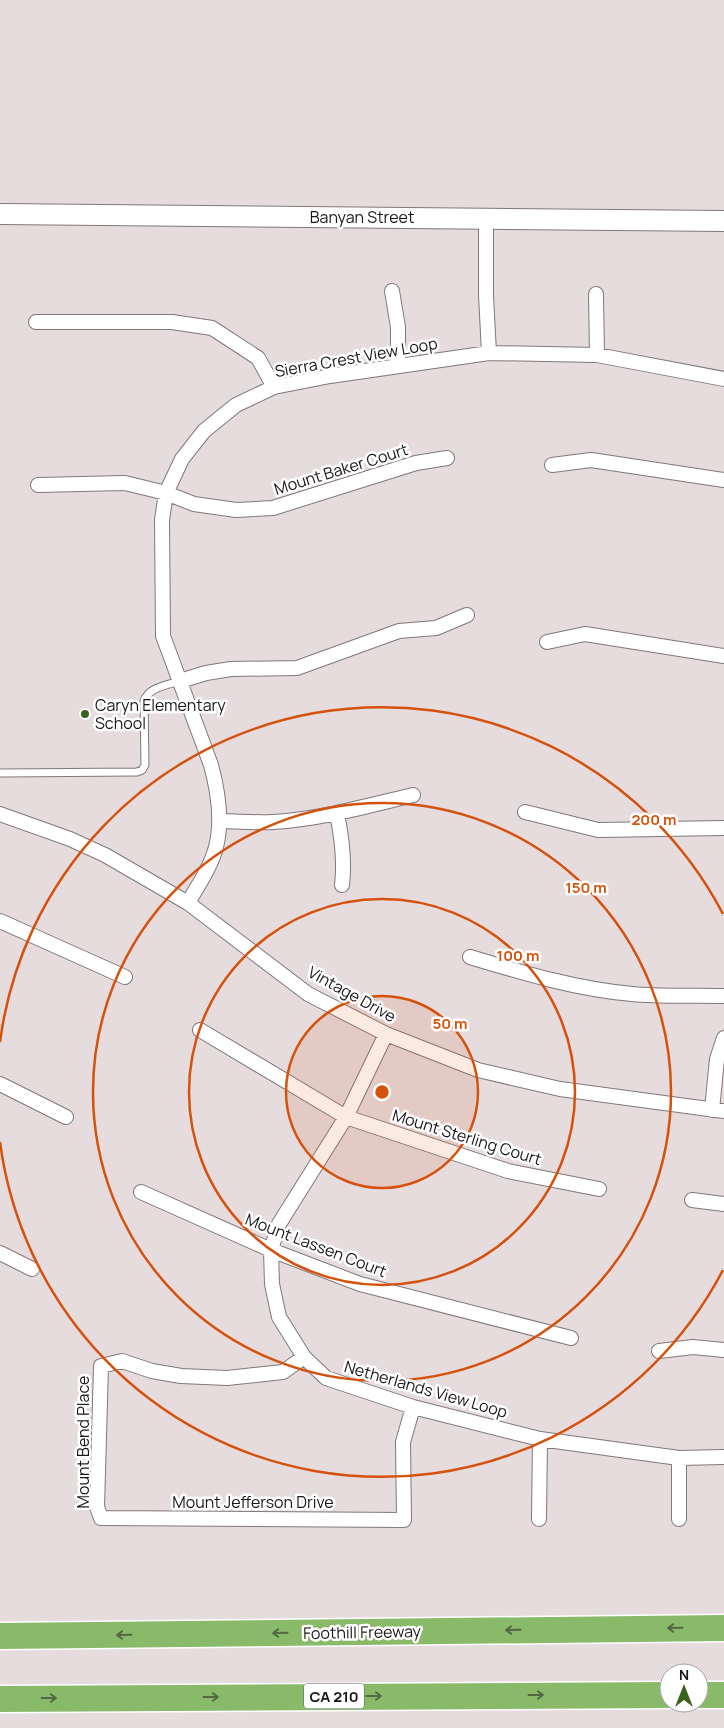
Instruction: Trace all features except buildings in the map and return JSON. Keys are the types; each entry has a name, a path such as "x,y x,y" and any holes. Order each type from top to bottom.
{"highway":[{"name":"Foothill Freeway","path":"0,1636 724,1628"},
{"name":"CA 210","path":"0,1699 659,1695"},
{"path":"709,1695 724,1695"}],"main road":[{"name":"Banyan Street","path":"0,214 724,221"}],"street":[{"path":"486,218 486,295 490,353"},
{"path":"392,291 398,327 398,366"},
{"path":"596,294 597,355"},
{"path":"36,322 172,322 212,328 258,358 274,387"},
{"name":"Sierra Crest View Loop","path":"188,903 208,868 216,847 219,821 216,786 163,636 162,520 166,493 182,459 204,431 236,405 274,387 330,376 490,353 597,355 724,379"},
{"name":"Mount Baker Court","path":"38,485 125,483 166,493 194,504 236,510 273,508 416,464 447,458"},
{"path":"552,465 591,460 724,480"},
{"path":"180,682 206,673 231,669 297,668 399,632 436,628 468,615"},
{"path":"547,642 585,634 724,656"},
{"path":"219,821 272,822 337,814 413,795"},
{"path":"524,812 598,830 724,828"},
{"name":"Vintage Drive","path":"0,814 70,839 106,855 188,903 308,994 386,1034 478,1070 560,1090 718,1110"},
{"path":"337,814 344,862 342,885"},
{"path":"0,921 125,977"},
{"path":"470,957 535,977 614,992 724,996"},
{"name":"Mount Sterling Court","path":"200,1030 346,1117 508,1171 599,1189"},
{"name":"Netherlands View Loop","path":"386,1034 346,1117 279,1224 271,1250 272,1284 279,1317 304,1357 326,1378 413,1407 540,1439 679,1458 724,1457"},
{"path":"718,1110 717,1059 724,1038"},
{"path":"0,1084 66,1118"},
{"name":"Mount Lassen Court","path":"141,1192 271,1250 360,1284 570,1338"},
{"path":"692,1200 724,1204"},
{"path":"0,1253 32,1269"},
{"path":"659,1351 693,1347 724,1350"},
{"name":"Mount Bend Place","path":"101,1518 97,1507 100,1366 122,1361 152,1371 181,1376 227,1378 283,1372 304,1357"},
{"name":"Mount Jefferson Drive","path":"101,1518 404,1520 403,1442 413,1407"},
{"path":"539,1519 540,1439"},
{"path":"679,1458 679,1519"}],"lane":[{"path":"0,773 137,772 142,770 145,765 144,701 147,694 155,689 180,682"}],"place":[{"name":"Caryn Elementary School","path":"85,714"}]}
